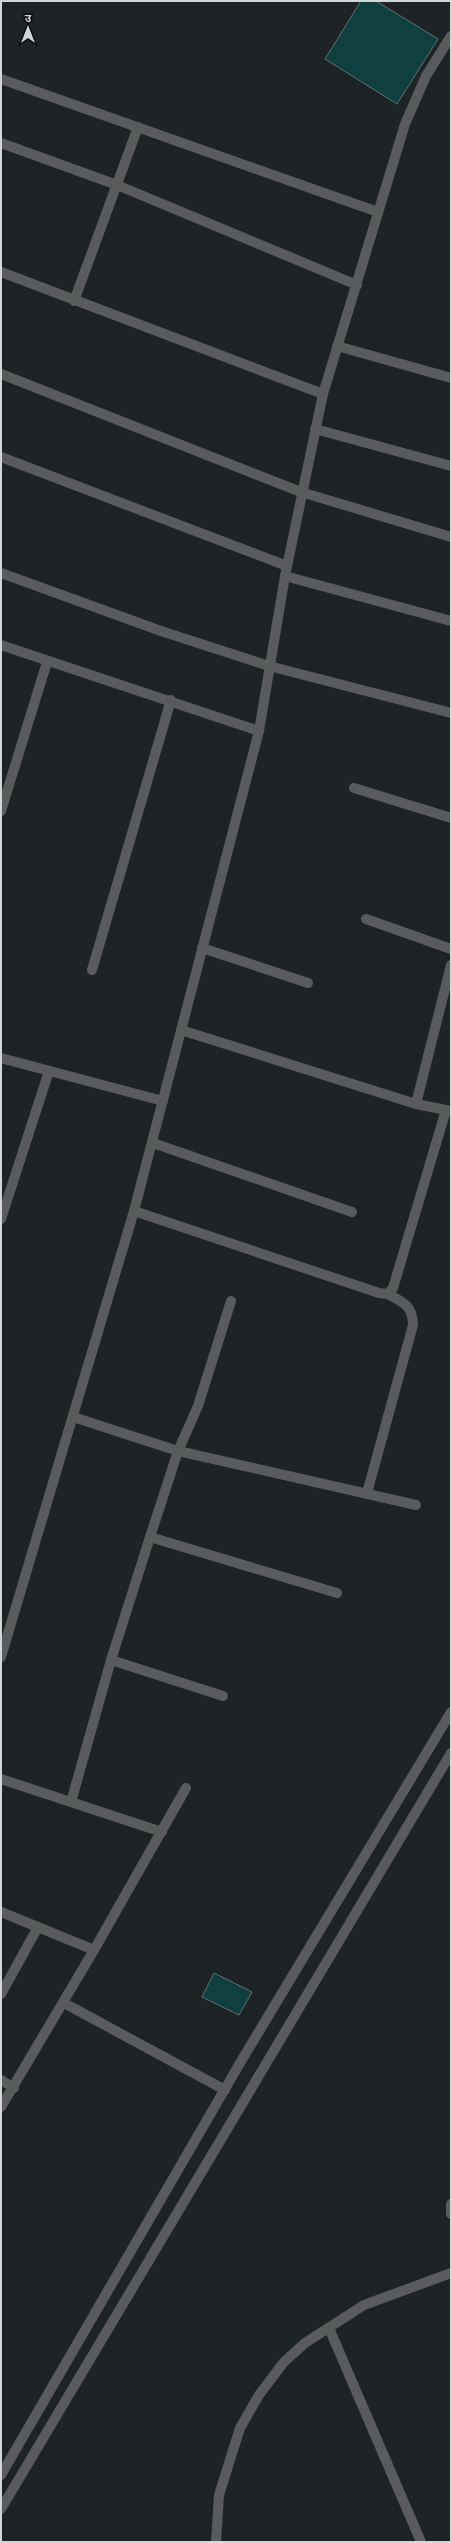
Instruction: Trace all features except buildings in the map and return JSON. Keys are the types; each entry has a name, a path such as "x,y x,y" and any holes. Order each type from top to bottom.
{"street":[{"path":"1,1657 153,1143 259,731 285,576 301,492 323,394 405,124 426,76 451,36"},
{"path":"1,79 378,212"},
{"path":"74,301 138,127"},
{"path":"1,144 117,185 357,285"},
{"path":"1,272 74,301 323,394"},
{"path":"337,346 451,378"},
{"path":"1,374 301,492 451,536"},
{"path":"315,429 451,466"},
{"path":"1,457 287,566"},
{"path":"1,573 161,631 269,666 451,713"},
{"path":"285,576 451,621"},
{"path":"1,645 47,662 171,700 259,731"},
{"path":"1,811 5,787 47,662"},
{"path":"92,970 171,700"},
{"path":"354,788 451,818"},
{"path":"366,919 451,949"},
{"path":"202,948 308,983"},
{"path":"416,1104 451,965"},
{"path":"181,1030 416,1104 449,1110 393,1288 388,1294"},
{"path":"1,1058 163,1101"},
{"path":"1,1219 49,1071"},
{"path":"153,1143 352,1212"},
{"path":"134,1211 379,1293 388,1294 410,1307 413,1314 413,1325 367,1493"},
{"path":"71,1802 111,1660 150,1537 178,1451 189,1430 231,1301"},
{"path":"73,1417 178,1451 416,1505"},
{"path":"150,1537 337,1593"},
{"path":"111,1660 223,1696"},
{"path":"1,2475 225,2090 451,1712"},
{"path":"1,2509 451,1753"},
{"path":"1,1780 162,1832"},
{"path":"1,2107 14,2088 64,2003 186,1788"},
{"path":"1,1912 94,1950"},
{"path":"1,1994 38,1927"},
{"path":"64,2003 225,2090"},
{"path":"1,2080 14,2088"},
{"path":"451,2204 451,2214"},
{"path":"216,2542 219,2495 240,2428 259,2395 284,2362 364,2305 451,2273"},
{"path":"330,2328 421,2542"}]}
